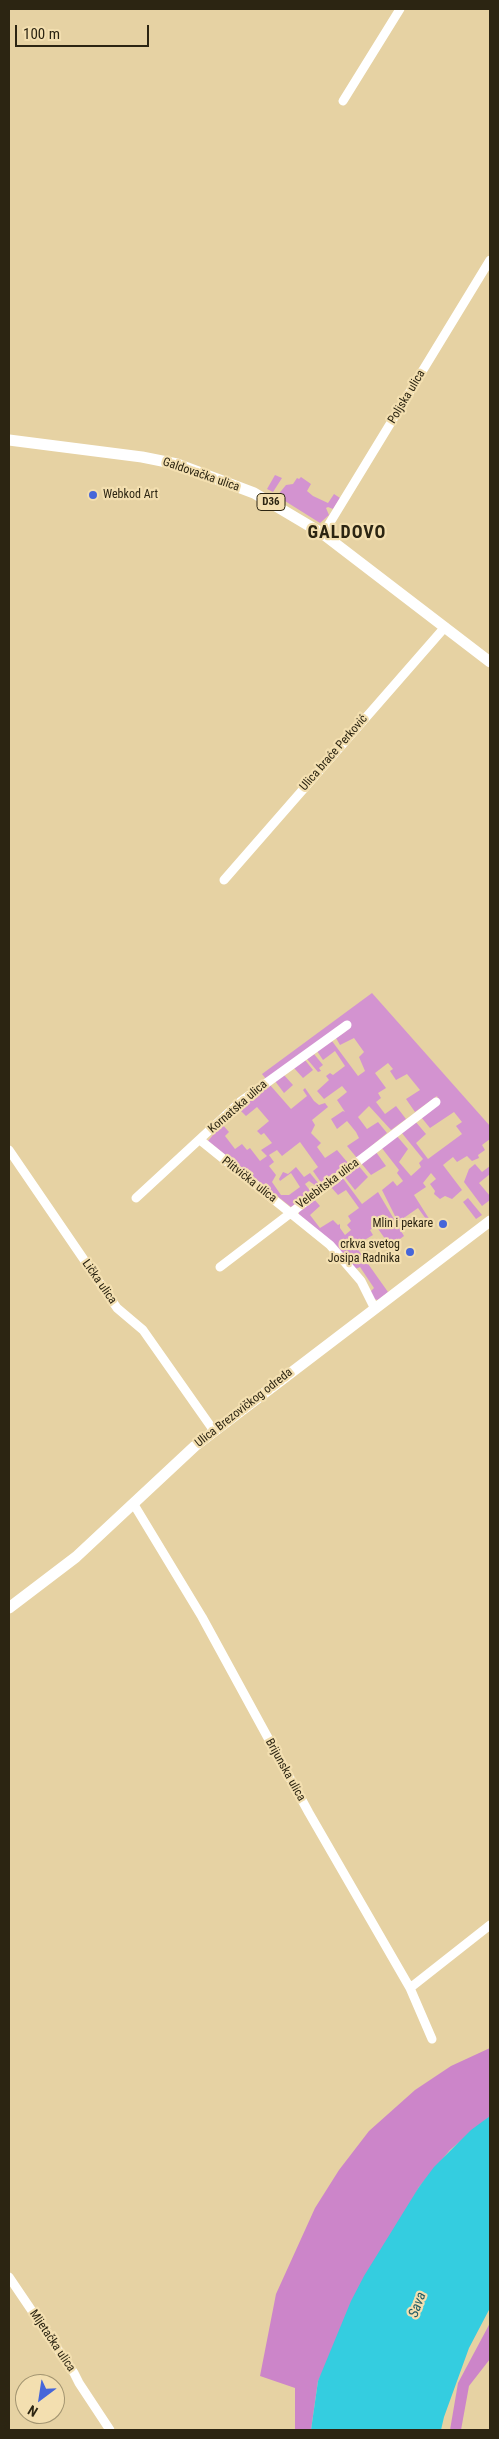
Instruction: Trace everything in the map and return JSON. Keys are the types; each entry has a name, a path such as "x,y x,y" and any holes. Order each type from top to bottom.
{"main road":[{"name":"Galdovačka ulica","path":"9,440 142,457 177,464 254,494 290,512 323,534 490,662"},
{"name":"Ulica Brezovičkog odreda","path":"9,1608 76,1556 214,1431 490,1221"}],"street":[{"path":"343,101 400,9"},
{"name":"Poljska ulica","path":"323,534 490,260"},
{"name":"Ulica braće Perković","path":"224,880 444,627"},
{"name":"Kornatska ulica","path":"136,1198 240,1102 346,1025"},
{"name":"Velebitska ulica","path":"220,1267 436,1102"},
{"name":"Plitvička ulica","path":"200,1140 271,1196 289,1214 310,1227 348,1265 361,1281 375,1309"},
{"name":"Lička ulica","path":"9,1150 117,1308 143,1330 214,1431"},
{"name":"Brijunska ulica","path":"133,1503 202,1617 309,1812 410,1988 432,2039"},
{"path":"410,1988 490,1925"},
{"name":"Mljetačka ulica","path":"9,2277 110,2430"}],"shaded area":[{"path":"275,475 282,478 273,492 267,489"},
{"path":"301,477 311,484 307,491 313,496 328,503 334,494 340,498 333,509 326,508 329,515 320,523 277,496 286,485 293,484 297,478"},
{"path":"372,993 490,1126 490,1139 482,1145 485,1150 478,1155 479,1158 472,1161 467,1156 457,1162 453,1157 443,1165 462,1190 452,1199 445,1196 440,1199 434,1194 435,1191 430,1184 436,1179 431,1173 423,1183 426,1187 414,1195 433,1225 431,1226 418,1208 398,1222 382,1190 393,1181 397,1186 403,1181 397,1173 399,1170 381,1147 396,1135 408,1149 399,1162 411,1176 421,1167 419,1163 423,1159 401,1132 415,1121 426,1134 416,1143 428,1159 462,1134 456,1126 462,1122 454,1112 430,1128 421,1117 440,1103 437,1096 415,1112 406,1099 420,1090 407,1074 396,1080 390,1071 393,1069 388,1063 375,1073 386,1088 378,1093 381,1098 376,1102 385,1114 396,1106 406,1119 391,1130 369,1106 358,1117 367,1129 378,1122 387,1133 357,1158 347,1146 359,1138 356,1132 347,1121 337,1129 331,1119 343,1111 345,1112 337,1100 347,1092 342,1086 324,1099 317,1091 329,1080 326,1076 330,1073 333,1075 345,1066 335,1051 323,1060 317,1051 332,1041 358,1076 365,1071 359,1057 364,1052 354,1038 340,1045 336,1038 348,1030 266,1079 262,1074"},
{"path":"314,1054 323,1065 319,1068 321,1071 318,1072 307,1059"},
{"path":"305,1060 313,1070 303,1078 294,1068"},
{"path":"284,1075 293,1085 284,1093 275,1081"},
{"path":"270,1085 291,1109 307,1096 303,1090 305,1088 319,1105 325,1103 328,1107 312,1120 315,1125 311,1133 321,1143 317,1147 325,1158 337,1150 348,1163 322,1184 313,1171 318,1167 300,1142 282,1156 277,1150 269,1155 274,1162 269,1166 276,1175 272,1182 281,1195 289,1195 300,1187 291,1173 280,1181 279,1179 283,1172 288,1174 296,1167 304,1177 310,1173 319,1184 316,1186 309,1181 305,1184 311,1192 291,1207 208,1141 222,1124 229,1132 225,1136 235,1149 242,1144 247,1150 250,1148 260,1161 267,1156 261,1150 272,1143 264,1133 261,1135 257,1131 269,1121 257,1107 246,1116 239,1109"},
{"path":"376,1152 386,1166 371,1175 361,1163"},
{"path":"475,1164 482,1172 490,1166 490,1174 479,1183 490,1196 490,1200 482,1206 464,1182 469,1169"},
{"path":"358,1165 368,1177 355,1190 344,1176"},
{"path":"342,1177 362,1204 378,1192 404,1236 393,1244 395,1248 393,1250 376,1226 370,1230 373,1235 363,1241 361,1239 354,1244 388,1292 378,1300 374,1299 370,1292 374,1288 360,1267 353,1270 299,1215 299,1211 314,1199 320,1206 310,1215 320,1228 333,1220 338,1225 340,1224 340,1228 345,1235 351,1230 347,1225 351,1221 348,1216 359,1208 346,1190 338,1195 330,1186"},
{"path":"468,1198 482,1215 476,1219 463,1202"},
{"path":"490,2048 490,2116 450,2150 419,2187 318,2381 311,2430 295,2430 295,2388 260,2376 276,2294 315,2208 339,2170 369,2131 415,2090 451,2066"},
{"path":"490,2323 490,2359 469,2386 461,2430 450,2430 458,2383"}],"water":[{"name":"Sava","path":"490,2116 490,2308 469,2348 441,2430 311,2430 318,2381 351,2301 364,2276 419,2187 434,2167 471,2130"}],"place":[{"name":"Webkod Art","path":"93,495"},
{"name":"Mlin i pekare","path":"443,1224"},
{"name":"crkva svetog Josipa Radnika","path":"410,1252"}],"district":[{"name":"GALDOVO","path":"347,533"}]}
